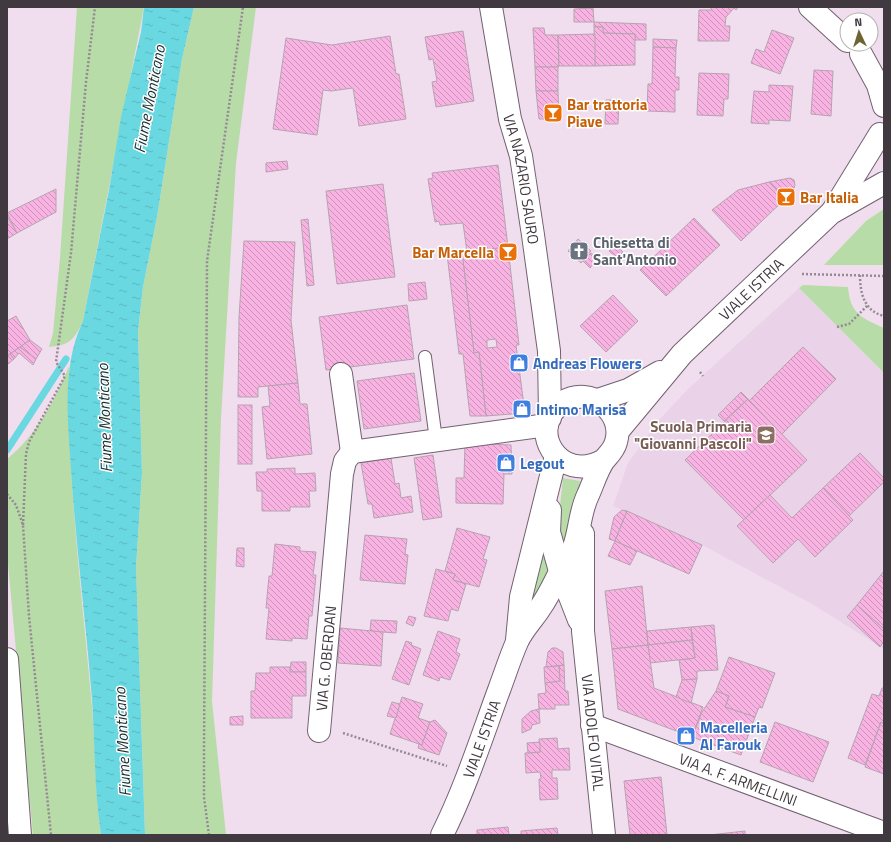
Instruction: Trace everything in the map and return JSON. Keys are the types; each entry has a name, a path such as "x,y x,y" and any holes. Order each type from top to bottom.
{"street":[{"name":"VIA NAZARIO SAURO","path":"491,7 510,119 521,156 549,351 549,422"},
{"path":"810,7 839,33"},
{"path":"857,52 878,85 884,106"},
{"path":"859,52 884,75"},
{"path":"882,128 880,144 884,156"},
{"name":"VIALE ISTRIA","path":"831,213 882,128"},
{"name":"VIALE ISTRIA","path":"517,641 547,598 574,547 586,499 604,460 612,452 618,431 634,414 671,365 831,213 884,183"},
{"name":"VIA NAZARIO SAURO","path":"549,351 559,378 573,398"},
{"name":"VIALE ISTRIA","path":"573,398 590,398 598,400 628,390 671,365"},
{"path":"341,374 352,452 549,422"},
{"path":"560,571 549,532 553,466 547,436 549,422 555,409 563,402 573,398"},
{"path":"598,400 612,413 618,431"},
{"name":"VIA G. OBERDAN","path":"319,731 342,474 345,461 352,452"},
{"path":"553,466 564,463 574,467 584,468 595,466 604,460"},
{"name":"VIALE ISTRIA","path":"442,835 470,770 517,641 521,597 553,466"},
{"name":"VIA ADOLFO VITAL","path":"586,499 582,550 584,603 583,631 604,835"},
{"name":"VIA ADOLFO VITAL","path":"560,571 583,631"},
{"path":"517,641 545,613 554,610 564,611 574,619 583,631"},
{"path":"7,658 20,835"},
{"name":"VIA A. F. ARMELLINI","path":"592,725 884,833"}],"lane":[{"path":"425,357 436,440"}],"path":[{"path":"51,835 30,616 23,525 26,454 29,442 65,376 56,362 71,252 86,82 95,7"},
{"path":"208,835 204,797 207,261 243,7"},
{"path":"802,274 884,276"},
{"path":"860,275 861,296 871,310 884,316"},
{"path":"837,327 849,324 867,306"},
{"path":"700,372 703,376"},
{"path":"7,494 16,505 23,525"},
{"name":"VIA G. OBERDAN","path":"319,731 335,730 451,768"}],"shaded area":[{"name":"Scuola Primaria \"Giovanni Pascoli\"","path":"799,288 884,373 884,649 812,604 702,545 613,506 628,463 658,421 689,388"}],"green space":[{"path":"77,7 144,7 83,321 77,333 67,343 49,347 53,333 60,258"},
{"path":"194,7 256,7 236,163 221,419 212,701 226,835 145,835 136,567 142,473 138,331 143,287 157,217 182,59"},
{"path":"884,209 884,265 824,265 866,221"},
{"path":"803,285 848,287 851,303 858,314 884,328 884,373 799,288"},
{"path":"69,366 72,490 93,713 97,800 101,835 33,835 7,553 7,459 27,440 44,417"},
{"path":"563,478 580,481 565,552 558,524"},
{"path":"541,548 552,573 540,594 527,607"}],"water":[{"name":"Fiume Monticano","path":"144,7 194,7 182,59 157,217 143,287 138,331 142,473 136,567 145,835 101,835 96,784 92,699 73,499 68,394 71,357 83,321 109,190 121,117 141,32"}],"building":[{"path":"710,7 738,7 736,10 734,8 726,17 725,26 730,26 729,41 698,41 699,10 712,10"},
{"path":"593,8 594,22 574,22 574,9"},
{"path":"594,22 646,24 646,40 635,40 635,34 603,33 603,27 594,27"},
{"path":"594,27 603,27 603,33 635,34 635,65 595,66"},
{"path":"533,28 544,28 545,35 558,35 558,67 535,67"},
{"path":"772,30 794,38 780,74 751,63 756,49 764,52"},
{"path":"463,31 474,101 436,107 432,82 437,81 433,59 429,60 425,37"},
{"path":"595,34 595,66 559,66 558,35"},
{"path":"390,36 396,74 399,74 406,119 359,126 353,88 331,91 323,90 317,135 273,129 286,38 332,45"},
{"path":"653,39 677,40 676,48 653,47"},
{"path":"653,47 676,48 675,77 679,77 679,90 675,90 675,112 647,111 648,84 652,84"},
{"path":"535,67 558,67 558,91 536,91"},
{"path":"814,70 833,71 831,116 811,114"},
{"path":"699,73 729,74 728,99 724,99 723,116 697,115"},
{"path":"769,85 793,86 790,121 769,120 769,124 751,123 754,91 769,92"},
{"path":"536,91 558,91 559,119 539,119"},
{"path":"606,100 619,100 618,124 605,124"},
{"path":"287,161 288,169 266,172 266,163"},
{"path":"498,165 508,247 467,252 463,223 440,225 439,221 435,222 428,179 433,178 432,173"},
{"path":"790,178 794,180 795,185 792,193 785,199 769,182"},
{"path":"769,182 785,199 741,241 712,210 738,190"},
{"path":"383,184 395,277 337,284 326,191"},
{"path":"56,189 56,212 17,233 7,213"},
{"path":"7,216 17,233 7,239"},
{"path":"694,218 720,245 666,296 640,270"},
{"path":"308,219 314,285 307,286 301,220"},
{"name":"Chiesetta di Sant'Antonio","path":"578,239 591,251 581,263 568,251"},
{"path":"244,241 295,242 291,320 298,383 258,387 258,397 238,397 239,317"},
{"path":"615,245 623,252 617,258 609,251"},
{"path":"508,247 519,345 516,345 525,413 486,416 479,352 474,353 462,252","holes":["496,339 497,347 487,348 487,340"]},
{"path":"462,252 474,353 479,352 486,416 470,416 463,354 459,354 447,254"},
{"path":"591,253 598,258 590,268 583,261"},
{"path":"425,282 427,299 409,301 408,284"},
{"path":"613,295 638,321 606,352 580,326"},
{"path":"407,305 414,359 326,370 319,317"},
{"path":"16,316 30,340 7,356 7,321"},
{"path":"30,340 42,349 36,359 20,347"},
{"path":"20,347 36,359 33,365 19,353 14,359 10,354"},
{"path":"803,347 836,379 782,434 749,401"},
{"path":"10,354 14,359 7,365 7,356"},
{"path":"414,373 421,421 364,429 357,381"},
{"path":"298,383 300,404 307,404 312,454 267,459 262,407 270,406 268,386"},
{"path":"741,392 748,399 724,421 718,415"},
{"path":"748,399 807,460 744,520 685,460"},
{"path":"238,405 252,405 252,464 238,464"},
{"path":"465,443 511,445 512,474 504,474 503,504 456,503 456,478 464,478"},
{"path":"860,453 884,478 884,482 849,516 823,488"},
{"path":"433,455 442,517 423,520 414,458"},
{"path":"391,458 395,484 399,483 401,498 411,496 413,512 374,518 372,504 368,504 361,463"},
{"path":"295,468 295,474 315,473 316,491 309,491 310,507 290,507 290,511 262,511 262,491 257,491 256,472 267,472 267,469"},
{"path":"823,488 853,520 815,557 798,539 773,563 737,526 770,495 792,518"},
{"path":"622,510 627,511 615,541 609,539 614,517"},
{"path":"627,511 702,545 689,574 615,541"},
{"path":"457,528 490,537 483,559 487,560 479,587 453,580 455,574 445,571"},
{"path":"365,535 407,539 405,554 408,555 405,584 360,580"},
{"path":"615,541 637,551 630,565 608,556"},
{"path":"275,544 300,547 300,551 316,552 313,575 316,575 312,616 309,616 307,639 292,638 292,641 266,639 269,608 266,608 269,576 272,576"},
{"path":"237,548 244,548 244,567 236,566"},
{"path":"436,569 455,574 453,580 466,584 458,611 451,609 448,621 424,616"},
{"path":"884,571 884,629 857,605"},
{"path":"642,586 648,645 612,649 605,591"},
{"path":"857,605 884,629 884,641 880,647 847,617"},
{"path":"409,616 416,618 413,626 406,623"},
{"path":"371,620 397,621 396,633 370,631"},
{"path":"714,625 718,670 697,671 697,679 682,680 679,660 695,658 691,627"},
{"path":"691,627 692,640 648,645 647,631"},
{"path":"340,628 383,632 381,666 338,663"},
{"path":"438,631 460,639 456,652 460,654 450,680 440,677 439,681 423,675"},
{"path":"692,640 695,658 650,663 648,645"},
{"path":"406,641 421,649 409,685 392,679"},
{"path":"648,645 654,688 703,707 692,737 618,709 612,649"},
{"path":"552,648 556,648 563,652 564,665 546,667 548,652"},
{"path":"729,657 775,673 762,708 759,707 755,717 725,707 729,696 716,691"},
{"path":"291,662 306,662 306,672 290,672"},
{"path":"564,665 565,691 568,691 569,705 555,705 555,709 539,709 538,694 546,693 545,683 560,681 559,666"},
{"path":"559,666 560,681 545,683 544,667"},
{"path":"270,667 290,667 290,672 306,672 306,696 292,696 292,718 251,718 251,691 255,691 256,673 270,673"},
{"path":"697,679 691,703 676,697 682,680"},
{"path":"882,688 884,688 884,724 881,722 865,765 848,758 872,694 879,696"},
{"path":"716,691 729,696 725,707 755,717 741,755 692,737 702,712"},
{"path":"402,697 423,704 418,718 430,722 422,745 390,734"},
{"path":"392,702 400,704 396,718 387,716"},
{"path":"539,709 540,723 532,725 531,729 522,733 522,719 531,711"},
{"path":"243,716 243,725 230,725 230,717"},
{"path":"435,720 447,733 439,755 418,748 419,744 422,745 430,722"},
{"path":"775,722 829,742 813,782 760,762"},
{"path":"881,722 884,724 884,774 865,767"},
{"path":"557,738 558,749 569,748 570,770 552,770 552,778 557,778 558,799 540,800 540,772 526,773 525,753 540,752 539,739"},
{"path":"540,742 540,752 528,753 527,743"},
{"path":"661,777 667,835 630,835 624,781"},
{"path":"508,827 509,835 477,835 477,830"},
{"path":"557,828 558,835 521,835 521,831"},
{"path":"745,831 745,835 709,835"}],"waterway":[{"path":"7,450 66,359"}],"place":[{"name":"Bar trattoria Piave","path":"553,113"},
{"name":"Bar Italia","path":"786,197"},
{"name":"Chiesetta di Sant'Antonio","path":"579,251"},
{"name":"Bar Marcella","path":"508,252"},
{"name":"Andreas Flowers","path":"519,363"},
{"name":"Intimo Marisa","path":"522,409"},
{"name":"Scuola Primaria \"Giovanni Pascoli\"","path":"766,435"},
{"name":"Legout","path":"506,463"},
{"name":"Macelleria Al Farouk","path":"686,736"}]}
